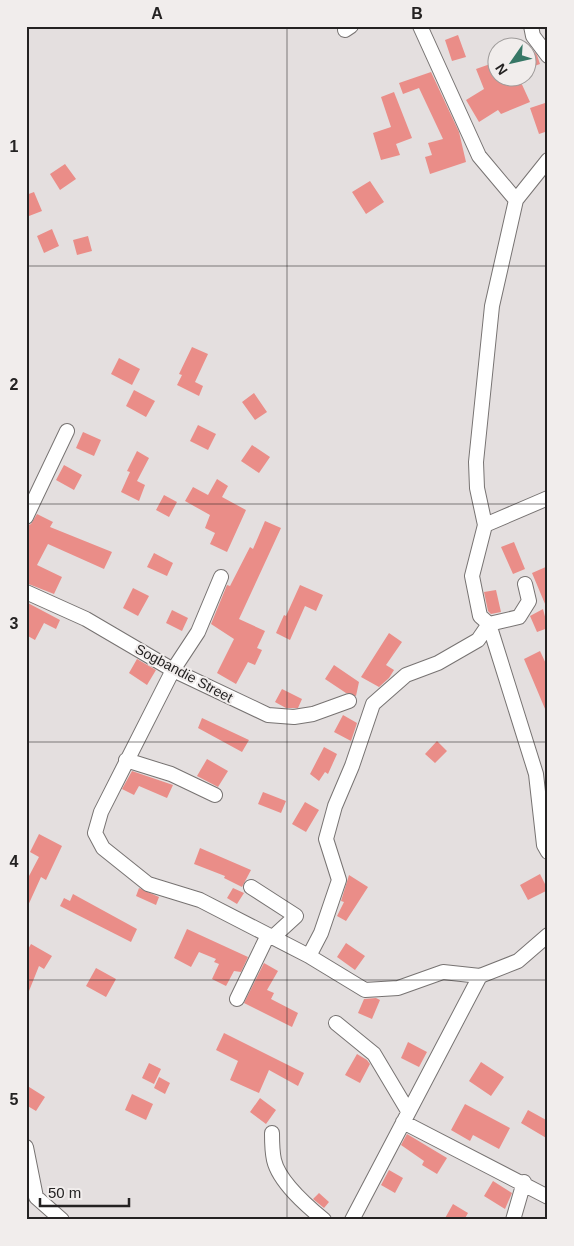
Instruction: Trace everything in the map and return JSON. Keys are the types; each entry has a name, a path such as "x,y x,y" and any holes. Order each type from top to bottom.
{"street":[{"path":"420,26 479,156 516,200"},
{"path":"530,26 533,36 548,56"},
{"path":"548,160 516,200 492,306 476,462 476,488 485,525 472,576 480,616 489,624 536,774 544,845 548,852"},
{"path":"26,517 68,431"},
{"path":"485,525 548,498"},
{"path":"222,577 198,632 173,670 101,812 95,833 102,848 148,884 200,900 308,956 365,990 398,988 443,972 480,976 518,960 548,934"},
{"path":"308,956 322,933 339,880 326,839 335,806 352,766 373,704 406,675 438,663 478,640 489,624 519,617 528,601 525,584"},
{"name":"Sogbandie Street","path":"26,592 86,619 173,670 268,715 294,717 313,714 349,701"},
{"path":"126,760 171,774 215,794"},
{"path":"237,999 270,937 296,916 251,887"},
{"path":"352,1220 480,976"},
{"path":"336,1023 374,1054 406,1116 548,1197"},
{"path":"272,1133 274,1162 285,1181 294,1193 324,1220"},
{"path":"26,1146 36,1197 62,1220"},
{"path":"513,1220 524,1182"}],"building":[{"path":"458,35 466,57 452,61 445,40"},
{"path":"536,54 537,55 540,64 536,65"},
{"path":"486,65 486,88 524,88 530,102 501,114 498,110 479,122 466,100 484,89 476,69"},
{"path":"431,72 459,132 466,162 430,174 425,157 432,155 428,143 443,139 419,88 403,94 399,83"},
{"path":"394,92 412,138 396,144 400,155 381,160 373,133 391,127 381,97"},
{"path":"548,102 548,131 539,134 530,108"},
{"path":"65,164 76,179 60,190 50,174"},
{"path":"370,181 384,202 366,214 352,192"},
{"path":"34,192 42,211 29,216 26,211 26,195"},
{"path":"52,229 59,246 44,253 37,236"},
{"path":"88,236 92,251 77,255 73,240"},
{"path":"192,347 208,354 195,382 203,386 199,396 177,385 182,375 179,374"},
{"path":"119,358 140,369 132,385 111,374"},
{"path":"134,390 155,401 146,417 126,406"},
{"path":"254,393 267,412 255,420 242,402"},
{"path":"198,425 216,434 208,450 190,441"},
{"path":"83,432 101,440 94,456 76,448"},
{"path":"252,445 270,457 259,473 241,461"},
{"path":"137,451 149,458 137,481 145,485 139,501 121,492 130,472 127,471"},
{"path":"64,465 82,475 74,490 56,480"},
{"path":"217,479 228,486 222,497 246,510 227,552 210,544 215,533 205,528 210,515 185,501 193,487 208,495"},
{"path":"164,495 177,502 169,517 156,510"},
{"path":"37,514 53,522 50,527 112,552 104,569 48,544 37,565 62,577 54,594 26,583 26,526 31,524"},
{"path":"265,521 281,528 239,619 265,631 257,648 262,650 255,665 248,662 236,684 217,673 234,639 211,624 227,585 230,586 250,547 253,549"},
{"path":"514,542 525,569 513,574 501,547"},
{"path":"154,553 173,563 167,576 147,567"},
{"path":"548,566 548,611 532,573"},
{"path":"300,585 323,595 316,611 305,606 290,640 276,633"},
{"path":"133,588 149,596 138,616 123,608"},
{"path":"496,590 501,612 491,614 488,611 484,592"},
{"path":"26,602 60,620 56,629 44,623 35,640 26,635"},
{"path":"543,609 548,628 537,632 530,616"},
{"path":"172,610 188,618 182,631 166,623"},
{"path":"389,633 402,642 386,665 394,670 389,678 379,687 361,677"},
{"path":"540,651 548,668 548,716 524,659"},
{"path":"137,659 156,670 147,685 129,673"},
{"path":"334,665 359,682 356,696 346,693 325,679"},
{"path":"282,689 302,699 298,708 286,708 275,702"},
{"path":"343,715 357,723 351,741 334,732"},
{"path":"202,718 249,740 242,752 198,728"},
{"path":"437,741 447,751 435,763 425,754"},
{"path":"324,747 337,754 328,774 325,772 319,781 310,774"},
{"path":"207,759 228,771 218,787 197,776"},
{"path":"132,771 173,785 167,798 139,786 134,795 122,789"},
{"path":"263,792 286,801 281,813 258,804"},
{"path":"305,802 319,810 306,832 292,824"},
{"path":"39,834 62,846 46,880 41,877 26,910 26,875 29,876 39,857 30,852"},
{"path":"200,848 251,870 242,887 224,878 225,876 194,864"},
{"path":"540,874 548,890 528,900 520,885"},
{"path":"349,875 368,887 346,921 337,916 344,902 341,901"},
{"path":"139,888 159,897 156,905 136,896"},
{"path":"233,888 244,893 237,904 227,898"},
{"path":"73,894 137,929 131,942 60,906 64,898 70,901"},
{"path":"187,929 248,957 241,972 234,971 226,986 212,979 219,964 214,962 216,959 199,952 191,967 174,958"},
{"path":"346,943 365,956 355,970 337,957"},
{"path":"31,944 52,956 44,969 39,966 27,996 26,953"},
{"path":"264,963 278,971 267,990 274,993 271,999 298,1013 292,1027 244,1003"},
{"path":"96,968 116,979 106,997 86,986"},
{"path":"376,998 380,1000 372,1019 358,1013 364,999"},
{"path":"224,1033 304,1073 298,1086 269,1070 259,1093 230,1080 238,1061 216,1050"},
{"path":"408,1042 427,1052 419,1067 401,1058"},
{"path":"357,1054 370,1064 360,1083 345,1075"},
{"path":"481,1062 504,1077 491,1096 469,1081"},
{"path":"149,1063 161,1069 154,1084 142,1078"},
{"path":"159,1077 170,1083 165,1094 154,1088"},
{"path":"26,1085 45,1097 36,1111 26,1105"},
{"path":"132,1094 153,1104 146,1120 125,1110"},
{"path":"260,1098 276,1110 266,1124 250,1112"},
{"path":"465,1104 510,1128 499,1149 473,1135 470,1141 451,1130"},
{"path":"528,1110 548,1121 548,1139 521,1123"},
{"path":"407,1134 447,1158 437,1174 422,1165 424,1161 401,1145"},
{"path":"389,1170 403,1178 395,1193 381,1185"},
{"path":"493,1181 512,1193 505,1209 484,1196"},
{"path":"319,1193 329,1202 324,1208 313,1199"},
{"path":"453,1204 468,1213 464,1220 444,1220"}]}
